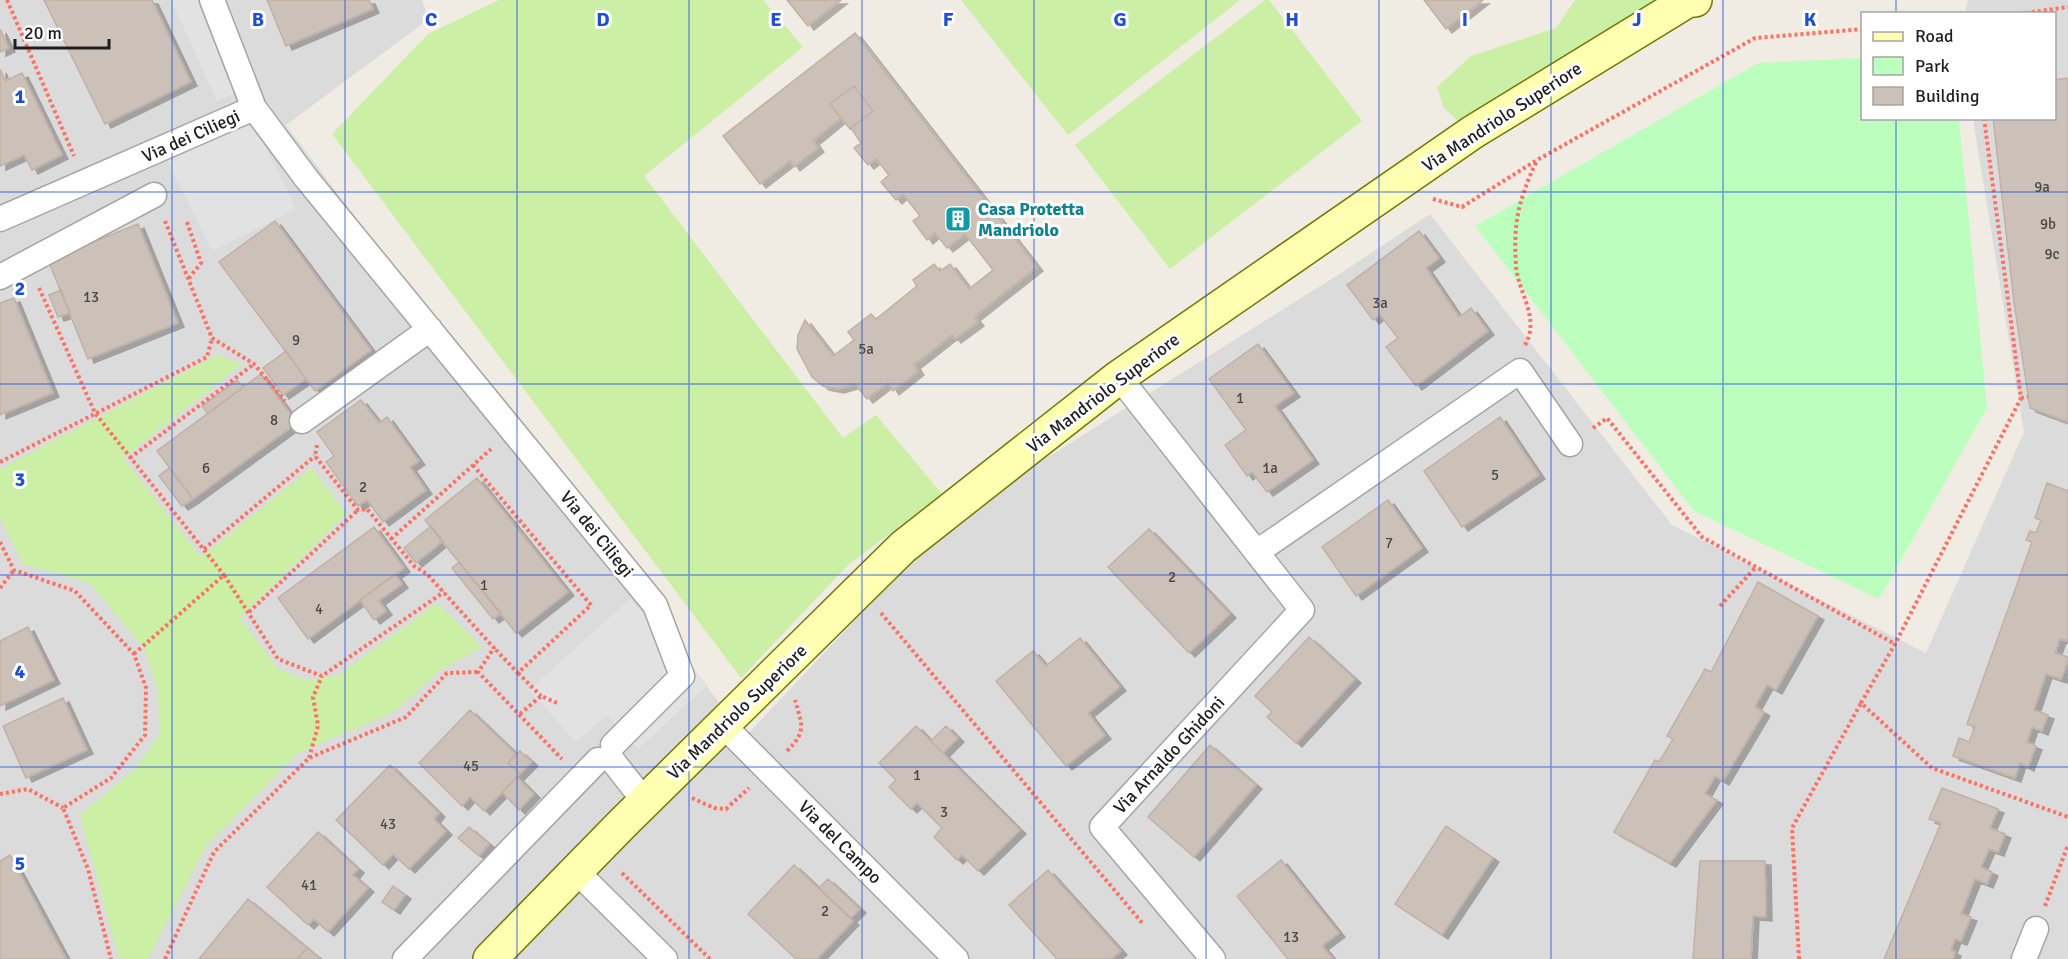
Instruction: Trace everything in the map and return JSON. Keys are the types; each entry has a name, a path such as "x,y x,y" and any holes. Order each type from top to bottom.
{"street":[{"path":"212,0 254,108"},
{"name":"Via Mandriolo Superiore","path":"490,959 903,547 1119,377 1473,132 1687,1 1695,0"},
{"name":"Via dei Ciliegi","path":"0,219 254,108 306,178 655,605 682,676 608,755 580,778 405,959"},
{"path":"0,277 154,195"},
{"path":"302,421 430,329"},
{"path":"1257,552 1520,371 1570,444"},
{"name":"Via Arnaldo Ghidoni","path":"1119,377 1302,610 1102,827 1213,959"},
{"name":"Via del Campo","path":"724,726 956,959"},
{"path":"608,755 645,802"},
{"path":"576,871 665,959"},
{"path":"2024,959 2036,929"}],"path":[{"path":"7,0 85,182"},
{"path":"2034,12 2068,7"},
{"path":"1430,198 1462,207 1537,160 1755,38 1861,29"},
{"path":"1799,959 1792,828 1895,644 2021,398 1984,120"},
{"path":"1520,371 1519,355 1530,337 1530,318 1527,298 1516,267 1517,208 1537,160"},
{"path":"0,462 207,357 212,338 154,195"},
{"path":"187,222 201,263 189,279"},
{"path":"28,263 95,413 224,575 278,659 322,676"},
{"path":"204,549 315,456 317,439 254,364 212,338"},
{"path":"130,458 254,364"},
{"path":"2021,398 2028,398"},
{"path":"1570,444 1607,418 1702,537 1895,644"},
{"path":"391,538 512,430"},
{"path":"315,456 358,510"},
{"path":"473,465 591,605 518,673"},
{"path":"249,612 358,510 367,509 414,566 427,574 518,673 541,696 557,704"},
{"path":"0,542 14,570 75,591 134,654 146,688 145,735 111,778 63,808"},
{"path":"1720,606 1756,567"},
{"path":"0,588 14,570"},
{"path":"134,654 224,575"},
{"path":"309,758 318,726 313,697 322,676 444,592"},
{"path":"880,612 1151,933"},
{"path":"478,672 494,648"},
{"path":"165,959 214,852 309,758 406,717 447,673 478,672 580,778"},
{"path":"520,714 541,696"},
{"path":"1861,703 1932,768 2068,817"},
{"path":"0,794 28,789 63,808 88,869 111,959"},
{"path":"2036,929 2068,844"},
{"path":"622,873 710,959"}],"shaded area":[{"path":"0,0 422,0 429,19 286,125 745,737 951,518 1341,273 1430,214 1672,525 1926,653 2024,432 1973,120 2056,120 2056,12 1965,12 1968,0 2068,0 2068,959 0,959"},
{"path":"171,0 199,0 240,90 217,101"},
{"path":"251,117 296,209 212,251 166,158"},
{"path":"630,599 708,685 638,749 607,715 576,742 529,690"}],"green space":[{"path":"499,0 763,0 803,47 644,176 843,438 876,415 942,494 848,565 741,678 332,134 428,34"},
{"path":"961,0 1240,0 1068,135"},
{"path":"1265,0 1269,0 1362,121 1170,269 1075,145"},
{"path":"1575,0 1656,0 1464,126 1444,108 1437,87 1471,56 1556,28"},
{"path":"1861,58 1861,120 1959,120 1987,408 1879,599 1694,511 1475,226 1758,63"},
{"path":"217,355 242,364 123,458 201,557 311,468 347,513 240,618 278,669 305,680 337,676 437,603 482,647 442,669 394,712 298,753 206,846 148,959 119,959 80,815 134,770 159,735 158,692 145,650 90,583 23,564 0,518 0,469"}],"building":[{"path":"44,0 152,0 191,82 105,124"},
{"path":"267,0 369,0 373,9 286,46"},
{"path":"787,0 841,0 808,26"},
{"path":"1424,0 1483,0 1446,29"},
{"path":"0,29 9,48 0,52"},
{"name":"Casa Protetta Mandriolo","path":"855,33 1037,267 974,317 978,322 955,339 952,335 914,365 918,371 893,391 888,383 867,399 855,384 838,389 823,386 812,377 797,349 798,335 805,320 833,356 854,340 848,332 871,314 876,319 917,286 913,280 934,264 940,271 950,264 969,289 993,270 965,234 947,248 935,233 927,240 913,221 920,216 903,194 896,200 881,182 889,175 876,159 868,165 854,148 861,143 851,128 873,111 854,86 830,104 841,118 813,141 818,148 794,167 790,161 760,184 723,136"},
{"path":"0,69 5,81 22,73 62,155 32,170 24,155 0,166"},
{"path":"2068,78 2068,422 2030,408 2014,302 1993,120 2056,120 2056,80"},
{"path":"854,86 873,111 850,129 830,104"},
{"path":"275,221 371,350 315,391 219,262"},
{"path":"138,224 178,323 88,359 48,260"},
{"path":"1419,231 1439,258 1426,268 1459,317 1471,308 1488,331 1416,386 1386,347 1398,338 1380,315 1373,320 1347,285"},
{"path":"61,290 70,313 58,317 49,295"},
{"path":"14,298 53,393 0,415 0,303"},
{"path":"1258,344 1294,393 1275,406 1313,460 1267,492 1252,472 1247,476 1225,445 1246,430 1209,379"},
{"path":"286,351 306,379 283,395 263,368"},
{"path":"261,374 297,423 193,499 157,451"},
{"path":"237,380 243,387 208,414 202,406"},
{"path":"361,400 379,423 387,417 419,461 410,467 426,490 383,522 367,500 358,506 326,462 334,456 317,432"},
{"path":"1500,417 1539,475 1462,527 1424,471"},
{"path":"169,468 193,499 182,506 159,476"},
{"path":"477,478 568,592 516,633 425,520"},
{"path":"2047,483 2068,491 2068,641 2060,639 2055,653 2068,657 2068,661 2061,679 2046,674 2034,710 2048,715 2042,731 2032,727 2027,742 2036,746 2028,767 2020,763 2015,778 1953,756 1959,738 1969,742 1975,727 1967,724 2032,542 2026,540 2030,531 2036,533 2041,520 2035,518"},
{"path":"1388,500 1422,548 1356,596 1322,547"},
{"path":"431,526 443,541 416,563 404,548"},
{"path":"374,527 404,568 308,639 278,598"},
{"path":"1149,529 1230,614 1189,653 1108,567"},
{"path":"459,562 501,613 493,619 452,568"},
{"path":"395,574 402,584 379,601 386,611 374,620 360,600"},
{"path":"1758,582 1818,616 1776,690 1767,685 1755,707 1764,712 1723,781 1715,776 1705,794 1717,800 1670,863 1614,832 1655,760 1659,762 1673,739 1667,736 1705,669 1711,672"},
{"path":"28,627 54,680 0,706 0,641"},
{"path":"1309,637 1355,679 1296,743 1267,717 1272,712 1255,696"},
{"path":"1080,638 1120,687 1088,713 1105,735 1066,766 996,681 1033,651 1046,666"},
{"path":"63,698 87,750 26,778 3,726"},
{"path":"470,710 516,754 508,763 520,774 484,811 470,797 462,806 419,763"},
{"path":"916,726 1020,830 978,871 962,855 957,860 934,837 942,828 917,803 911,809 889,787 896,780 879,763"},
{"path":"946,726 958,738 943,753 931,741"},
{"path":"1210,745 1256,785 1194,857 1148,817"},
{"path":"520,751 532,762 520,774 508,763"},
{"path":"390,765 439,813 434,819 446,831 409,869 393,854 383,865 336,820"},
{"path":"517,777 534,794 519,810 502,792"},
{"path":"1942,788 1998,809 1990,828 2005,834 1998,852 1989,849 1981,867 1992,872 1987,884 1975,879 1961,914 1971,917 1961,941 1955,939 1951,950 1955,952 1953,959 1884,959 1941,823 1929,819"},
{"path":"1446,826 1493,858 1442,935 1395,904"},
{"path":"469,827 489,844 479,856 458,838"},
{"path":"318,832 358,869 353,875 368,888 328,932 314,919 308,925 267,887"},
{"path":"10,855 66,959 0,959 0,861"},
{"path":"1281,860 1339,933 1322,946 1333,959 1288,959 1237,896"},
{"path":"1700,861 1765,861 1766,917 1753,916 1751,959 1693,959"},
{"path":"794,865 853,921 817,959 796,959 748,914"},
{"path":"1048,870 1121,951 1111,959 1057,959 1009,905"},
{"path":"828,879 860,909 851,918 819,888"},
{"path":"393,886 405,895 394,910 382,902"},
{"path":"248,899 307,948 297,959 199,959"},
{"path":"307,948 319,958 297,959"}],"place":[{"name":"Casa Protetta Mandriolo","path":"958,219"}]}
